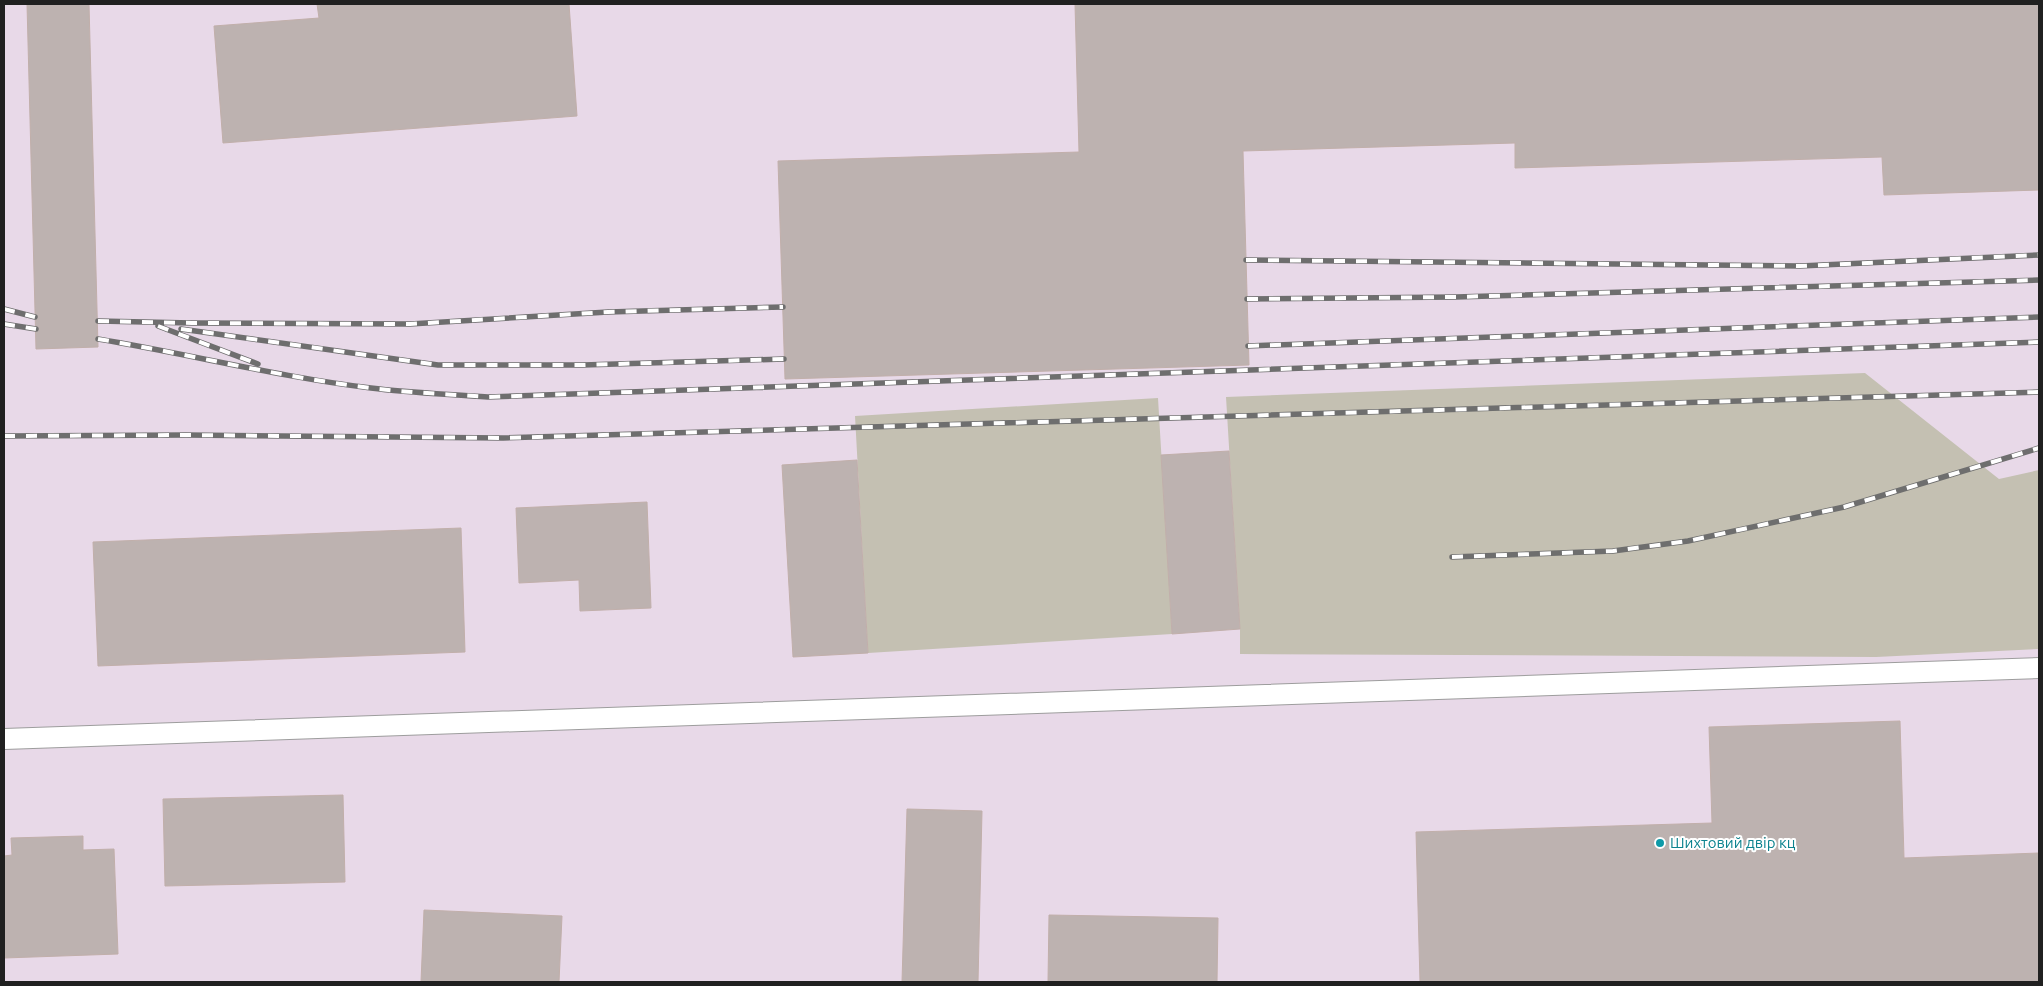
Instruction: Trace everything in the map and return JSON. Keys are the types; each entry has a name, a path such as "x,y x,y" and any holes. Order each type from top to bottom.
{"lane":[{"path":"4,739 2039,668"}],"shaded area":[{"path":"4,4 2039,4 2039,982 4,982"},
{"path":"1865,373 1999,479 2039,470 2039,649 1876,657 1240,654 1226,397"},
{"path":"1158,398 1172,634 868,653 855,416"}],"building":[{"path":"27,4 89,4 98,347 36,349"},
{"path":"317,4 569,4 577,116 223,143 214,26 319,18"},
{"path":"1075,4 2039,4 2039,190 1884,195 1882,157 1515,168 1515,143 1243,151 1249,365 785,379 778,161 1079,152"},
{"path":"1229,451 1240,629 1172,634 1161,455"},
{"path":"857,460 868,653 793,657 782,465"},
{"path":"647,502 651,608 580,611 579,580 519,583 516,508"},
{"path":"461,528 465,652 98,666 93,542"},
{"name":"Шихтовий двір кц","path":"1900,721 1904,858 2039,853 2039,982 1420,982 1416,832 1712,823 1709,727"},
{"path":"343,795 345,882 165,886 163,799"},
{"path":"907,809 982,811 978,982 902,982"},
{"path":"83,836 83,850 114,849 118,954 4,958 4,856 12,855 11,838"},
{"path":"424,910 562,916 559,982 421,982"},
{"path":"1049,915 1218,918 1217,982 1048,982"}],"railway":[{"path":"1246,260 1800,266 2039,255"},
{"path":"1247,299 1456,297 2039,280"},
{"path":"98,321 410,324 608,312 783,307"},
{"path":"4,309 35,317"},
{"path":"1248,346 2039,317"},
{"path":"4,324 36,329"},
{"path":"158,326 258,364"},
{"path":"181,329 438,365 583,365 784,359"},
{"path":"98,339 268,372 337,383 400,391 488,397 2039,342"},
{"path":"4,436 186,435 503,438 2039,392"},
{"path":"1452,557 1613,551 1688,541 1844,507 2039,448"}],"place":[{"name":"Шихтовий двір кц","path":"1660,843"}]}
